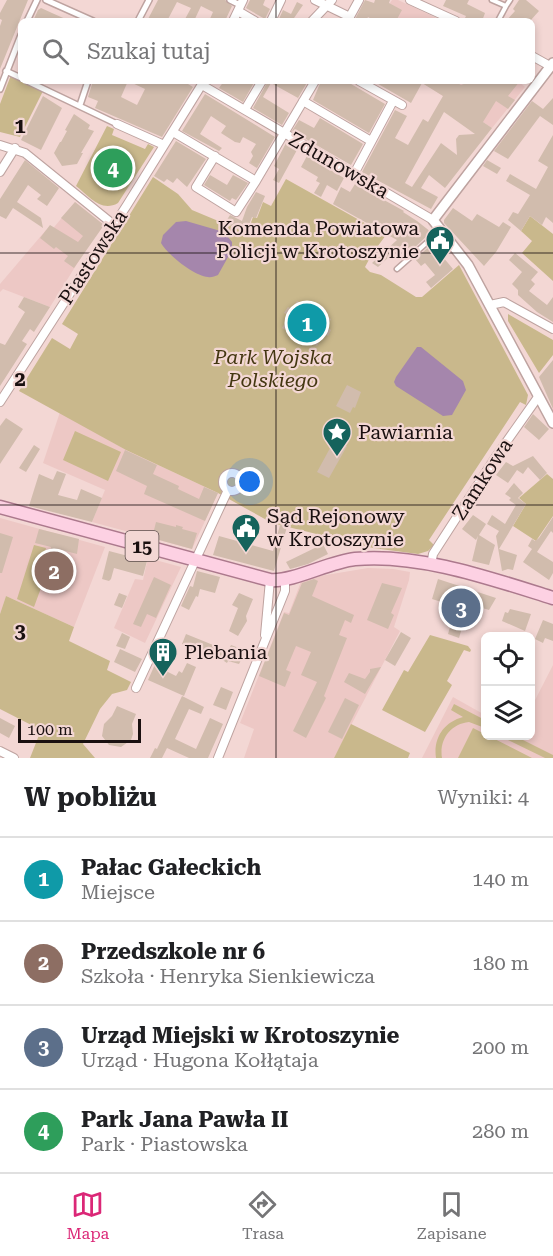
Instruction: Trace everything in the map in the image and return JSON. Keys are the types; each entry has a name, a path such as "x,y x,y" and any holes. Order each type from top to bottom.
{"main road":[{"name":"15","path":"0,507 270,580 285,580 341,561 386,559 473,574 553,598"}],"street":[{"path":"28,18 36,0"},
{"path":"46,0 86,18"},
{"path":"140,18 149,0"},
{"path":"230,0 240,5 252,18"},
{"path":"272,18 281,0"},
{"path":"315,0 329,3 348,18"},
{"path":"350,18 359,0"},
{"path":"411,0 450,18"},
{"path":"315,18 329,3"},
{"path":"0,89 18,42"},
{"path":"433,220 552,64 535,57"},
{"path":"6,71 18,77"},
{"path":"34,84 164,145"},
{"path":"80,105 87,84"},
{"name":"Piastowska","path":"0,402 173,132 199,84"},
{"name":"Zdunowska","path":"203,84 433,220 468,265 553,423"},
{"path":"247,106 260,84"},
{"path":"215,156 196,187 236,212 313,84"},
{"path":"364,84 402,105"},
{"path":"303,101 371,141"},
{"path":"354,174 393,101"},
{"path":"173,132 256,182"},
{"path":"0,145 15,148 31,157 114,225"},
{"path":"0,172 15,148"},
{"path":"490,305 504,302 553,329"},
{"name":"Zamkowa","path":"431,565 433,554 495,458 538,397"},
{"path":"136,688 228,490"},
{"path":"264,648 270,580"},
{"path":"218,758 264,648 285,591 285,580"},
{"path":"0,751 14,758"}],"lane":[{"path":"492,0 506,6"},
{"path":"500,18 510,0"},
{"path":"397,269 441,230"}],"shaded area":[{"path":"392,0 398,0 437,18 380,18"},
{"path":"425,84 522,84 525,87 492,128"},
{"path":"75,202 104,225 50,307 3,289 0,292 0,284 46,230 50,232"},
{"path":"186,221 224,232 232,242 232,250 218,275 209,277 196,273 175,259 161,243 163,235 176,222"},
{"path":"417,347 421,347 463,381 466,390 452,415 443,416 396,386 394,382 396,377"},
{"path":"60,412 126,450 218,493 192,549 92,522 105,490 43,463"},
{"path":"0,518 105,547 74,627 6,596 0,614"},
{"path":"148,558 181,567 145,643 114,628 135,579 143,580"},
{"path":"368,568 410,572 394,627 400,631 334,758 244,758 254,729 240,723 284,612 289,613 302,579"},
{"path":"553,665 553,758 422,758 453,697 481,713 481,740 535,740 535,700"}],"green space":[{"path":"11,75 18,78 18,84 29,84 43,91 20,137 0,132 0,104"},
{"path":"107,126 114,129 112,135 145,149 148,144 154,147 118,203 112,206 101,205 76,186"},
{"name":"Park Wojska Polskiego","path":"153,177 178,194 192,210 247,233 253,217 257,218 263,202 271,206 286,179 386,235 365,267 416,297 422,297 459,265 528,395 526,405 520,402 429,540 434,545 428,551 418,554 373,548 272,523 218,493 126,450 19,391 52,338 70,349 78,334 62,324"},
{"path":"530,216 553,234 553,281 522,253 532,241 521,231"},
{"path":"508,314 553,340 553,355 539,373 508,321"},
{"path":"75,431 121,452 108,481 63,460"},
{"path":"547,474 553,479 553,516 536,541 513,526 526,504 519,498"},
{"path":"34,545 46,548 44,556 52,558 34,607 17,599"},
{"path":"6,596 74,627 69,641 110,661 107,670 131,682 127,690 112,694 100,709 83,744 95,758 30,758 41,730 0,709 0,614"},
{"path":"430,635 468,646 471,650 470,652 464,650 447,681 452,685 425,732 382,710 404,670 408,672"},
{"path":"454,704 481,718 481,726 469,722 456,726 444,739 442,758 436,758 436,744 441,732 450,723 463,717 451,710"},
{"path":"351,724 410,753 408,758 334,758"},
{"path":"473,728 481,732 481,740 497,740 532,758 458,758"},
{"path":"508,740 523,740 553,755 553,758 545,758"}],"building":[{"path":"7,0 28,0 21,18 18,18 18,25 0,69 2,20 0,13"},
{"path":"158,0 225,0 232,6 226,18 210,18 213,12 201,6 195,18 186,18 191,8 177,2 169,18 149,18"},
{"path":"250,0 265,0 263,5 270,9 263,18 246,8"},
{"path":"365,0 374,3 375,0 390,0 389,3 402,10 398,18 356,18"},
{"path":"446,0 469,0 467,4 485,13 483,18 465,18 466,16 443,6"},
{"path":"519,0 526,0 539,11 533,18 509,18 515,11 513,9"},
{"path":"297,2 303,5 294,18 279,18 283,10 291,14"},
{"path":"41,8 63,18 34,18"},
{"path":"92,84 127,84 121,97 137,105 145,89 134,84 188,84 193,87 162,137 95,108 98,101 88,97"},
{"path":"222,84 253,84 243,102 219,88"},
{"path":"266,84 270,84 263,97 289,113 282,125 253,108"},
{"path":"273,84 306,84 298,98"},
{"path":"320,84 351,84 385,104 369,133 313,100"},
{"path":"378,84 421,84 411,103"},
{"path":"424,84 518,84 508,96 515,100 508,109 496,101 483,122 492,128 445,188 429,175 421,188 438,197 431,209 362,172 395,110 407,116 395,138 408,145 423,119 428,122 443,96","holes":["444,112 475,134 459,135 456,139 457,155 441,143 412,187 405,183"]},
{"path":"205,94 275,137 257,168 249,163 253,156 251,152 256,144 243,137 240,143 235,142 221,133 226,126 211,116 200,134 222,148 219,151 182,131"},
{"path":"43,96 62,108 41,150 21,140"},
{"path":"553,98 553,125 540,116 508,159 494,151 532,101 543,109"},
{"path":"74,114 90,125 88,129 94,131 77,164 62,166 54,153"},
{"path":"320,118 363,144 351,165 292,131 299,120 314,128"},
{"path":"553,135 553,223 546,217 542,225 530,216 521,231 508,220 513,212 518,214 530,195 506,181 510,174 536,189 548,167 538,161"},
{"path":"176,141 206,159 187,187 177,178 173,183 167,179 164,182 154,176"},
{"path":"286,143 297,150 279,183 273,180 279,169 274,166"},
{"path":"307,156 344,178 337,191 327,185 321,197 314,193 320,183 316,181 318,177 301,167"},
{"path":"25,160 59,188 47,206 37,199 41,195 28,185 17,202 41,218 43,228 13,208 6,219 0,216 0,199"},
{"path":"487,160 501,168 497,174 483,166"},
{"path":"210,175 227,185 233,175 248,183 236,200 232,198 230,201 204,185"},
{"path":"355,184 404,211 431,232 411,251 404,243 378,267 372,263 397,240 333,204 341,187 350,192"},
{"path":"256,192 265,196 256,218 252,217 246,233 225,223 230,215 242,221"},
{"path":"75,202 104,225 74,268 64,261 68,256 40,238 50,225 78,242 83,236 61,218"},
{"path":"453,208 472,221 477,214 499,227 503,222 511,227 496,252 484,266 444,223"},
{"name":"Komenda Powiatowa Policji w Krotoszynie","path":"432,244 453,269 431,288 426,282 435,275 425,263 421,266 415,259"},
{"path":"515,253 538,272 531,280 535,284 529,291 547,305 553,297 553,322 537,312 518,295 518,290 512,284 522,272 509,260"},
{"path":"24,297 50,307 34,332 30,329 22,341 27,344 0,386 0,343 5,345 25,312 18,307"},
{"path":"297,301 331,319 327,327 331,330 328,336 324,333 317,346 282,328 289,315 284,313 288,307 292,309"},
{"path":"553,360 553,409 539,377"},
{"path":"347,385 361,392 355,408 353,407 350,413 336,406"},
{"path":"533,414 549,429 539,440 524,427"},
{"path":"6,418 23,429 0,464 0,426"},
{"path":"335,439 347,446 329,478 317,472"},
{"path":"34,445 40,449 26,472 19,468"},
{"path":"125,450 157,465 153,474 179,486 178,489 199,499 204,487 218,493 205,521 144,494 147,486 116,471"},
{"path":"533,456 547,473 540,480 528,467 523,474 517,470 508,483 496,475 506,462 513,466"},
{"path":"57,471 66,474 58,495 77,500 81,489 102,498 92,522 29,506 39,474 53,480"},
{"path":"514,483 523,493 518,498 526,504 499,549 517,555 513,570 502,571 496,536 499,531 487,524 492,515 505,524 516,505 505,494"},
{"path":"473,515 486,524 479,535 495,545 489,565 472,561 478,536 476,540 462,529"},
{"path":"553,517 553,533 551,531 537,552 553,562 553,573 549,580 523,562 532,549 528,546 532,539 535,541 539,538"},
{"path":"156,522 176,527 176,525 197,533 192,549 152,538"},
{"name":"Sąd Rejonowy w Krotoszynie","path":"280,525 287,527 274,571 213,555 219,536 273,551"},
{"path":"39,529 79,539 77,554 58,549 57,555 50,553 51,547 35,543"},
{"path":"0,533 13,537 2,573 0,573"},
{"path":"323,544 328,554 308,564 290,569 286,562"},
{"path":"109,551 147,561 143,576 114,568 109,581 102,579"},
{"path":"197,571 220,577 215,593 200,589 198,597 196,596 189,610 181,606 190,586 193,587"},
{"path":"154,577 171,585 156,618 147,614 141,627 133,624"},
{"path":"314,579 318,581 312,596 354,615 351,623 345,620 339,635 347,638 324,696 326,698 306,738 293,731 317,682 301,675 311,652 296,646 286,670 291,672 285,687 259,676 284,613 289,615 302,583"},
{"path":"438,579 496,598 489,610 469,604 459,638 448,634 454,606 432,599"},
{"path":"382,583 402,588 391,613 394,615 388,629 367,620"},
{"path":"119,593 127,596 122,608 114,605"},
{"path":"239,593 253,599 246,616 247,621 238,636 229,631 238,608 232,605"},
{"path":"510,609 531,614 525,631 502,621 505,612 508,613"},
{"path":"543,620 553,624 553,641 545,638 543,643 535,639"},
{"path":"401,632 411,638 395,666 385,660"},
{"path":"122,633 130,637 125,649 116,646"},
{"path":"186,634 228,651 231,645 239,648 244,654 239,664 228,661 227,663 221,659 215,660 185,647 186,645 182,644"},
{"path":"120,649 142,659 135,672 114,662"},
{"path":"161,651 169,654 162,669 176,676 179,671 182,673 187,663 196,667 184,696 148,680"},
{"path":"381,667 365,694 344,682 349,673 365,679 370,669"},
{"path":"221,687 233,692 226,710 213,705"},
{"path":"182,696 204,707 201,714 189,709 175,739 196,749 210,718 223,724 208,758 189,758 167,748 162,758 150,758 155,748 157,749"},
{"path":"345,698 359,705 342,739 328,732"},
{"path":"117,706 136,714 132,724 131,740 121,747 109,745 102,736 104,724 112,716"},
{"path":"0,718 15,726 9,738 0,733"}],"place":[{"name":"Park Jana Pawła II","path":"113,168"},
{"name":"Komenda Powiatowa Policji w Krotoszynie","path":"440,266"},
{"name":"Pałac Gałeckich","path":"307,323"},
{"name":"Pawiarnia","path":"337,458"},
{"name":"Sąd Rejonowy w Krotoszynie","path":"246,554"},
{"name":"Przedszkole nr 6","path":"54,571"},
{"name":"Urząd Miejski w Krotoszynie","path":"461,608"},
{"name":"Plebania","path":"163,678"}]}
